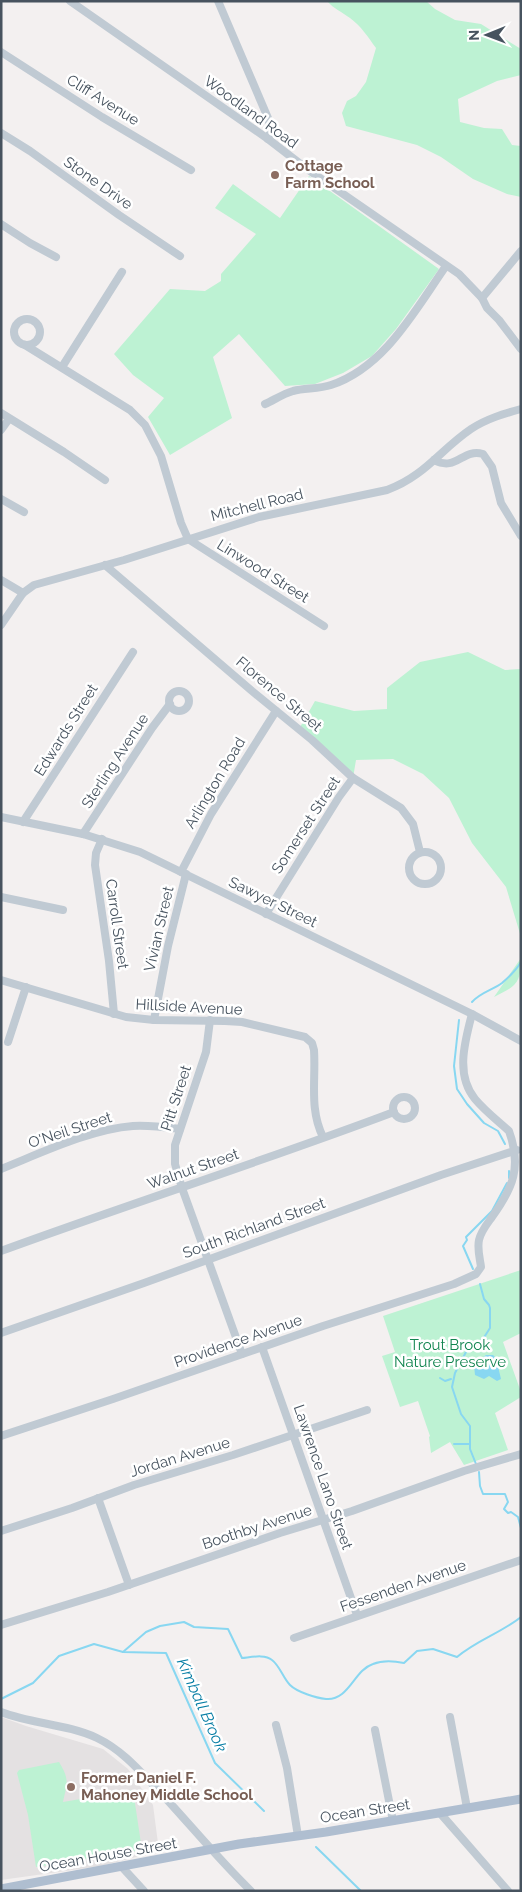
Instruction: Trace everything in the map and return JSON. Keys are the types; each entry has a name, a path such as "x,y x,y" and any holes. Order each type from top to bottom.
{"main road":[{"name":"Ocean Street","path":"213,1849 521,1799"},
{"name":"Ocean House Street","path":"4,1888 213,1849"}],"street":[{"name":"Woodland Road","path":"70,1 459,274 482,298 487,308 499,320 521,349"},
{"path":"218,1 268,118 271,130 268,139"},
{"name":"Cliff Avenue","path":"1,52 102,117 190,170"},
{"name":"Stone Drive","path":"1,133 30,151 180,256"},
{"path":"1,224 56,257"},
{"path":"482,298 521,251"},
{"path":"265,404 291,392 330,385 357,373 380,354 402,329 446,266"},
{"path":"62,367 122,272"},
{"path":"44,356 40,350 39,329 37,325 30,320 22,321 16,326 14,334 18,341 130,410 145,425 161,456 181,523 188,539"},
{"path":"25,345 33,344 39,338"},
{"name":"Mitchell Road","path":"1,625 23,594 34,585 106,565 260,517 387,490 417,476 476,426 497,416 521,409"},
{"path":"1,413 64,452 104,480"},
{"path":"1,430 10,419"},
{"path":"434,460 442,465 449,464 471,454 483,454 492,467 501,503 521,536"},
{"path":"1,498 24,512"},
{"name":"Linwood Street","path":"188,539 324,626"},
{"name":"Florence Street","path":"106,565 312,740 353,778 406,813 413,824 420,852"},
{"path":"1,580 23,594"},
{"name":"Edwards Street","path":"23,822 133,652"},
{"name":"Sterling Avenue","path":"84,834 152,728 170,704"},
{"name":"Arlington Road","path":"183,873 211,814 276,711"},
{"name":"Somerset Street","path":"266,914 338,797 353,778"},
{"name":"Sawyer Street","path":"1,818 84,834 140,852 472,1014 521,1041"},
{"name":"Carroll Street","path":"102,839 96,853 95,865 109,961 114,1014"},
{"path":"420,852 430,852 441,863 440,874 432,883 417,882 409,873 409,862 412,856 420,852"},
{"name":"Vivian Street","path":"154,1020 183,873"},
{"path":"1,897 63,910"},
{"name":"Hillside Avenue","path":"1,980 114,1014 154,1020 242,1022 305,1038 312,1043 314,1050 314,1110 323,1137"},
{"path":"8,1042 26,987"},
{"path":"472,1014 465,1048 465,1083 474,1098 509,1131 517,1150"},
{"name":"Pitt Street","path":"210,1020 206,1052 175,1145 175,1164 242,1354"},
{"name":"Walnut Street","path":"1,1251 394,1112"},
{"name":"O'Neil Street","path":"1,1169 92,1134 116,1128 153,1126 180,1129"},
{"name":"South Richland Street","path":"1,1333 441,1175 517,1150"},
{"name":"Providence Avenue","path":"1,1436 454,1284 476,1274 480,1267 479,1241 482,1230 510,1194 519,1176 520,1163 517,1150"},
{"name":"Lawrence Lano Street","path":"262,1347 357,1615"},
{"name":"Jordan Avenue","path":"1,1531 134,1485 233,1455 367,1410"},
{"name":"Boothby Avenue","path":"1,1625 129,1585 464,1471 521,1454"},
{"path":"98,1498 129,1585"},
{"name":"Fessenden Avenue","path":"294,1638 521,1560"},
{"path":"1,1712 73,1729 108,1744 135,1766 251,1891"},
{"path":"450,1717 467,1808"},
{"path":"276,1725 287,1768 298,1836"},
{"path":"376,1730 393,1821"},
{"path":"440,1813 508,1891"},
{"path":"122,1867 144,1891"}],"shaded area":[{"name":"Former Daniel F. Mahoney Middle School","path":"1,1717 103,1749 128,1769 153,1805 159,1851 101,1866 1,1880"}],"green space":[{"path":"327,1 426,1 435,9 455,20 481,24 521,49 521,75 497,81 458,99 460,122 484,128 502,129 512,145 521,146 521,197 507,194 473,179 441,157 417,145 346,126 342,113 347,101 356,96 366,82 376,48 358,25"},
{"path":"309,176 439,269 396,329 372,356 343,373 315,384 285,386 239,334 213,357 232,418 170,455 148,417 164,398 133,375 114,354 170,289 205,291 221,281 221,274 256,234 215,208 233,184 280,218"},
{"path":"468,652 505,670 521,669 521,937 506,887 472,843 449,798 423,774 393,759 356,760 353,778 299,729 315,701 354,711 387,709 387,688 420,662"},
{"path":"521,958 520,974 516,983 508,990 494,997"},
{"name":"Trout Brook Nature Preserve","path":"521,1270 521,1333 503,1342 521,1392 521,1397 495,1413 508,1450 464,1465 450,1442 431,1453 430,1436 418,1401 400,1407 382,1356 395,1352 383,1316"},
{"path":"59,1762 67,1782 63,1802 133,1790 142,1850 36,1867 28,1815 17,1773 19,1770"}],"water":[{"path":"486,1355 493,1355 496,1358 501,1379 497,1381 489,1376 484,1379 475,1375 474,1365"}],"waterway":[{"path":"472,1002 502,983 521,962"},
{"path":"459,1020 454,1066 457,1089 484,1123 498,1131 505,1144"},
{"path":"509,1171 509,1178"},
{"path":"473,1269 463,1246 467,1240 466,1237 492,1211 507,1183"},
{"path":"476,1464 470,1449 470,1426 461,1414 452,1387 455,1373 466,1352 483,1339 490,1328 490,1308 484,1299 480,1284"},
{"path":"440,1378 445,1381 451,1379"},
{"path":"454,1444 469,1444"},
{"path":"479,1472 480,1486 483,1494 505,1494 508,1502 504,1509 518,1517 521,1528"},
{"path":"123,1652 146,1632 160,1626 184,1622 194,1627 228,1629 242,1658 258,1656 269,1658 277,1665 293,1688 326,1699 340,1695 366,1667 373,1664 388,1661 404,1663 417,1651 433,1649 457,1657 521,1617"},
{"name":"Kimball Brook","path":"1,1699 33,1683 59,1656 94,1644 123,1652 166,1653 215,1763 264,1811"},
{"name":"Kimball Brook","path":"316,1847 361,1891"}],"place":[{"name":"Cottage Farm School","path":"275,175"},
{"name":"Former Daniel F. Mahoney Middle School","path":"71,1787"}]}
